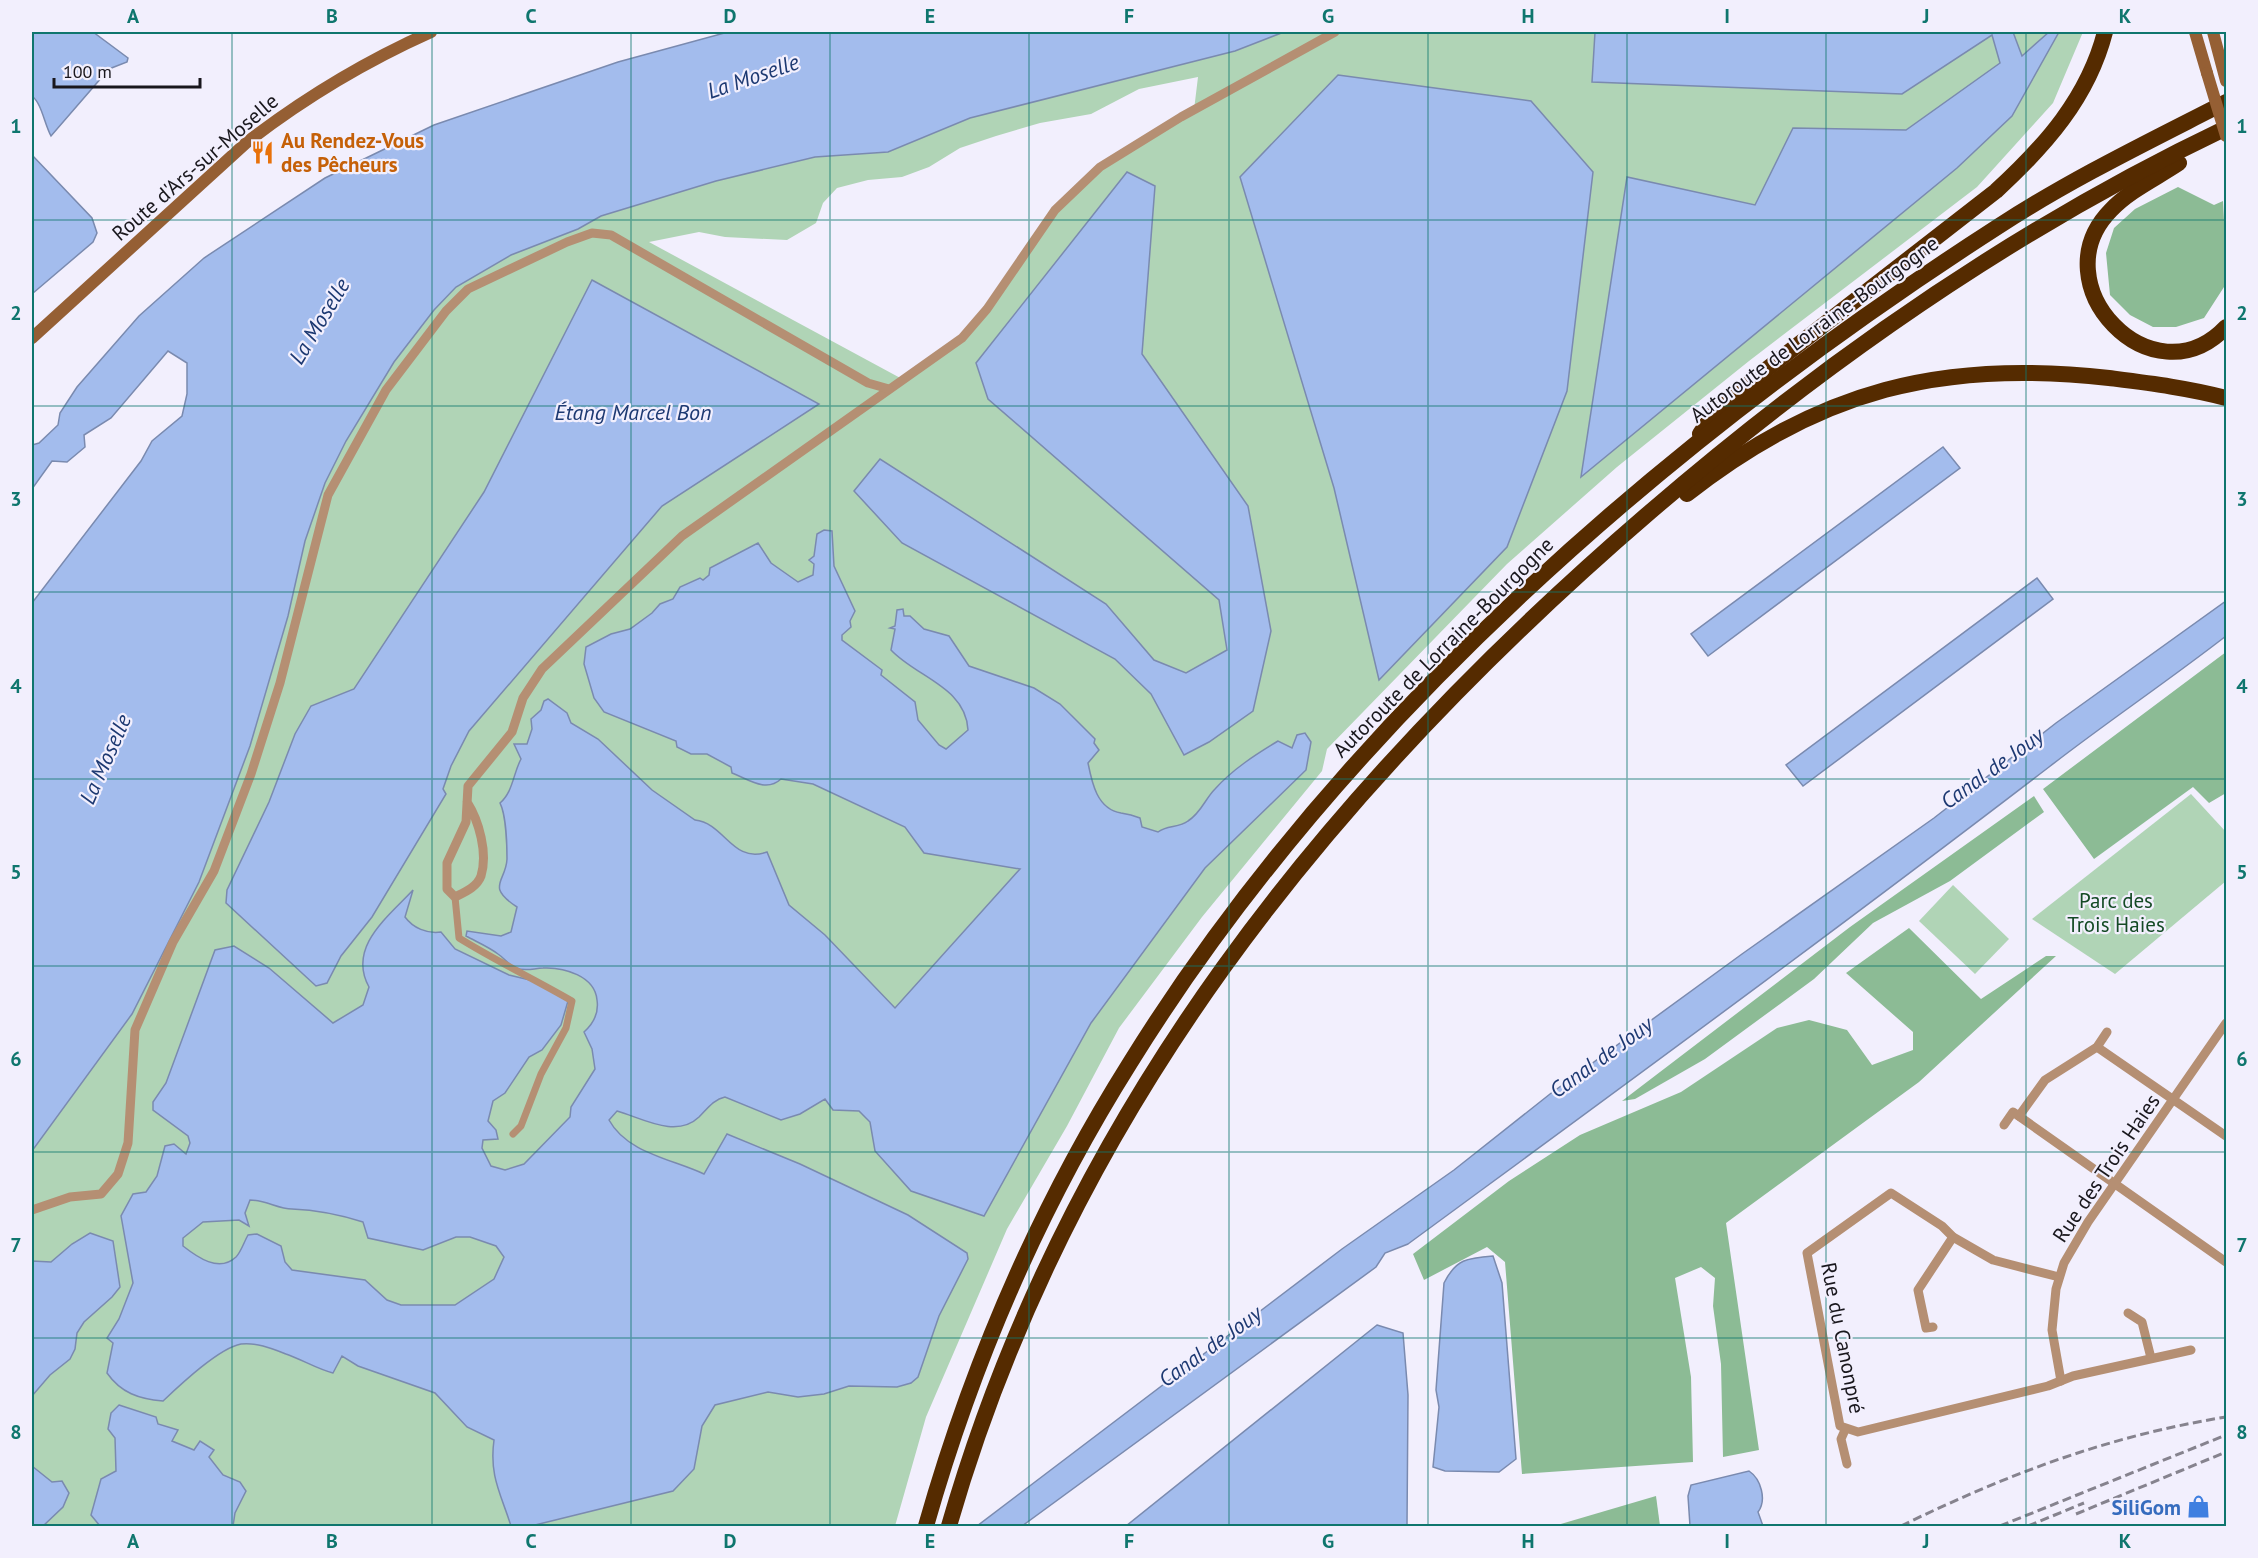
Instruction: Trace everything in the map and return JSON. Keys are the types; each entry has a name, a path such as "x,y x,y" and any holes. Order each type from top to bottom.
{"highway":[{"path":"1691,446 1718,408 1996,191 2033,157 2076,101 2093,67 2105,32"},
{"path":"2002,223 2102,156 2226,90"},
{"name":"Autoroute de Lorraine-Bourgogne","path":"926,1525 976,1373 1035,1235 1088,1134 1130,1062 1172,999 1266,872 1393,726 1538,580 1691,446 1852,325 2002,223 2133,149 2226,102"},
{"name":"Autoroute de Lorraine-Bourgogne","path":"949,1524 997,1379 1055,1246 1118,1126 1190,1012 1241,940 1348,809 1461,687 1589,564 1713,457 1861,346 2005,250 2226,128"},
{"path":"2198,142 2186,158 2111,210 2094,238 2089,272 2101,313 2112,326 2140,345 2157,350 2190,349 2218,337 2226,327"},
{"path":"1589,564 1761,441 1854,398 1912,382 1963,374 2028,371 2119,379 2226,398"}],"main road":[{"name":"Route d'Ars-sur-Moselle","path":"32,338 239,149 273,122 338,77 431,32"},
{"path":"2195,32 2226,136"},
{"path":"2213,32 2226,81"}],"street":[{"path":"513,1134 521,1126 541,1074 566,1028 572,1001 537,981 510,970 459,938 455,897 447,889 447,863 466,822 468,786 512,732 523,698 542,669 682,536 962,338 987,309 1055,210 1100,167 1181,117 1335,32"},
{"path":"32,1210 70,1197 101,1194 118,1174 128,1143 135,1030 173,942 214,871 251,774 280,683 328,495 386,390 446,311 468,289 567,242 592,233 611,236 868,383 889,389"},
{"path":"455,897 473,887 481,876 480,834 475,816 467,802"},
{"name":"Rue des Trois Haies","path":"2061,1381 2052,1330 2059,1276 2079,1235 2226,1023"},
{"path":"2019,1116 2045,1080 2097,1047 2107,1032"},
{"path":"2097,1047 2226,1136"},
{"path":"2004,1125 2013,1112 2226,1262"},
{"name":"Rue du Canonpré","path":"2059,1276 1993,1260 1953,1237 1942,1226 1891,1193 1807,1253 1838,1419 1845,1430 1858,1432 2191,1350"},
{"path":"1933,1327 1926,1328 1918,1290 1953,1237"},
{"path":"2128,1313 2142,1323 2151,1358"},
{"name":"Rue du Canonpré","path":"1845,1430 1841,1438 1846,1464"}],"green space":[{"path":"1284,32 2083,32 2053,103 1977,187 1749,361 1617,467 1507,564 1327,749 1322,771 1202,917 1119,1028 1067,1126 1007,1229 926,1417 895,1526 32,1526 32,1151 132,1014 199,882 250,746 288,616 305,541 325,483 346,441 394,362 434,310 456,287 511,255 578,229 601,216 716,181 815,157 888,152 970,118 1235,51","holes":["1198,77 1194,110 1100,167 1055,210 962,337 904,380 649,242 699,232 725,237 787,240 816,223 823,203 837,188 868,180 902,177 929,167 960,148 1040,123 1091,114 1139,89"]},
{"path":"2178,187 2214,205 2223,201 2226,260 2224,287 2204,318 2176,327 2153,327 2130,315 2110,295 2106,253 2114,228 2135,209"},
{"path":"2226,652 2226,793 2209,803 2193,787 2094,859 2043,789"},
{"name":"Parc des Trois Haies","path":"2191,794 2226,832 2226,881 2115,974 2032,919"},
{"path":"2034,796 2044,812 1950,881 1873,923 1814,979 1705,1059 1635,1099 1622,1101 1850,927"},
{"path":"1953,885 2009,939 1975,974 1919,921"},
{"path":"1909,928 1981,999 2046,956 2056,956 1919,1082 1726,1223 1759,1450 1723,1457 1721,1364 1713,1306 1715,1278 1701,1267 1675,1278 1691,1377 1693,1462 1522,1474 1505,1262 1487,1247 1424,1280 1413,1254 1509,1181 1580,1135 1681,1092 1777,1028 1809,1020 1847,1030 1872,1065 1913,1050 1913,1032 1846,973"},
{"path":"1656,1496 1660,1526 1554,1526"}],"water":[{"path":"32,32 93,32 128,58 127,62 109,69 51,136 41,109 32,96"},
{"name":"La Moselle","path":"728,32 1284,32 1235,51 970,118 888,152 815,157 716,181 601,216 578,229 511,255 456,287 434,310 394,362 346,441 325,483 305,541 288,616 250,746 199,882 132,1014 32,1151 32,603 141,461 152,441 182,416 187,394 187,363 168,351 111,418 84,435 85,447 67,462 52,461 32,489 32,445 39,443 58,425 60,413 77,387 139,316 204,258 325,178 434,125 618,62"},
{"path":"1595,32 2013,32 2022,56 2049,32 2059,32 2012,116 1957,168 1581,477 1627,177 1755,205 1793,128 1906,130 2000,63 1992,35 1902,94 1592,82"},
{"path":"1338,75 1531,101 1593,172 1567,391 1507,547 1379,680 1334,488 1240,177"},
{"path":"32,155 92,218 97,233 93,242 32,294"},
{"path":"1127,172 1155,186 1142,354 1248,506 1271,631 1253,711 1209,742 1184,755 1151,694 1115,659 902,543 854,491 880,459 1106,604 1154,660 1186,673 1227,650 1219,600 988,399 976,363"},
{"name":"Étang Marcel Bon","path":"592,280 819,404 662,506 469,731 451,766 443,789 446,794 372,917 341,956 327,983 316,986 226,903 227,890 269,802 295,734 311,706 354,689 484,492"},
{"path":"1943,447 1960,468 1708,656 1691,634"},
{"path":"824,530 832,531 834,566 855,611 850,621 851,627 842,635 842,640 882,670 881,675 915,702 918,720 939,745 946,749 968,730 965,715 959,703 949,693 891,650 895,629 890,628 895,626 897,610 903,609 904,616 910,616 924,629 949,636 969,666 1034,688 1060,704 1095,739 1094,743 1099,750 1088,763 1094,787 1101,801 1113,811 1140,818 1142,827 1158,832 1181,825 1196,814 1229,775 1278,741 1292,748 1297,735 1305,733 1311,742 1306,770 1205,868 1091,1023 984,1216 911,1191 875,1151 870,1122 859,1111 833,1110 825,1099 800,1114 781,1120 725,1097 714,1102 690,1123 680,1126 659,1125 617,1111 609,1120 617,1131 639,1148 704,1174 727,1134 800,1164 908,1215 967,1253 968,1259 939,1316 918,1377 911,1383 897,1387 849,1386 824,1394 798,1397 768,1392 715,1405 702,1426 694,1469 673,1491 531,1526 511,1526 495,1475 494,1440 467,1427 435,1393 358,1366 342,1356 333,1373 270,1348 241,1344 222,1352 211,1360 163,1401 138,1397 118,1386 107,1373 113,1343 107,1338 119,1319 133,1283 121,1216 133,1194 146,1192 157,1176 165,1146 174,1144 186,1154 190,1143 188,1136 153,1110 153,1102 166,1083 215,950 234,946 269,968 333,1023 363,1005 369,987 363,959 367,946 382,922 413,890 405,917 412,924 426,931 441,932 455,949 509,975 534,981 568,1001 561,1025 542,1050 529,1057 505,1093 493,1101 488,1121 496,1130 498,1139 483,1140 482,1148 491,1166 505,1170 524,1164 570,1117 571,1107 595,1069 592,1049 584,1032 591,1025 596,1013 597,1000 591,985 585,979 569,971 551,968 527,970 516,968 494,951 466,936 467,931 501,936 511,932 517,907 507,900 500,889 507,859 505,823 500,803 510,788 521,759 514,744 527,744 532,729 531,719 541,710 544,701 548,699 567,713 571,723 598,739 652,790 695,820 714,828 745,852 755,854 767,852 789,905 825,935 895,1008 1020,869 924,853 905,827 813,784 781,779 769,785 751,781 732,773 731,767 707,754 691,754 677,747 676,741 604,712 594,698 584,664 586,647 611,634 630,629 660,604 673,599 680,587 700,578 703,580 709,575 710,568 758,543 771,563 798,582 813,575 814,564 809,560 814,556 817,534","holes":["250,1200 287,1209 319,1211 363,1222 368,1238 423,1250 456,1237 470,1237 496,1246 504,1257 494,1279 455,1305 401,1305 387,1300 365,1280 292,1270 285,1262 281,1246 257,1234 248,1235 236,1257 223,1264 208,1262 183,1246 183,1238 203,1222 239,1220 249,1226 245,1213"]},
{"path":"2037,578 2053,599 1803,786 1786,765"},
{"name":"Canal de Jouy","path":"2226,601 2226,636 1730,1007 1408,1244 1385,1253 1376,1267 1022,1526 977,1526 1342,1249 1454,1170 1550,1094 1934,818 2056,723"},
{"path":"90,1233 113,1241 120,1287 84,1322 77,1333 75,1349 70,1359 50,1375 32,1396 32,1261 51,1262 72,1244"},
{"path":"1493,1256 1502,1283 1516,1459 1499,1472 1445,1471 1433,1467 1439,1407 1436,1390 1444,1283 1453,1269 1463,1261"},
{"path":"1377,1325 1403,1333 1408,1395 1407,1526 1126,1526"},
{"path":"119,1405 156,1417 158,1424 178,1430 172,1441 194,1450 200,1441 214,1450 209,1457 223,1475 240,1482 246,1491 235,1513 233,1526 100,1526 91,1515 101,1479 116,1471 115,1438 108,1429 111,1413"},
{"path":"32,1466 52,1482 62,1481 69,1493 63,1507 43,1526 32,1526"},
{"path":"1749,1471 1757,1479 1761,1490 1762,1502 1758,1512 1763,1526 1690,1526 1688,1496 1691,1485"}],"railway":[{"path":"1901,1526 1980,1490 2059,1459 2140,1435 2226,1417"},
{"path":"2000,1526 2226,1435"},
{"path":"2076,1514 2226,1452"},
{"path":"2028,1526 2084,1503"}],"place":[{"name":"Au Rendez-Vous des Pêcheurs","path":"263,152"},
{"name":"SiliGom","path":"2199,1507"}]}
